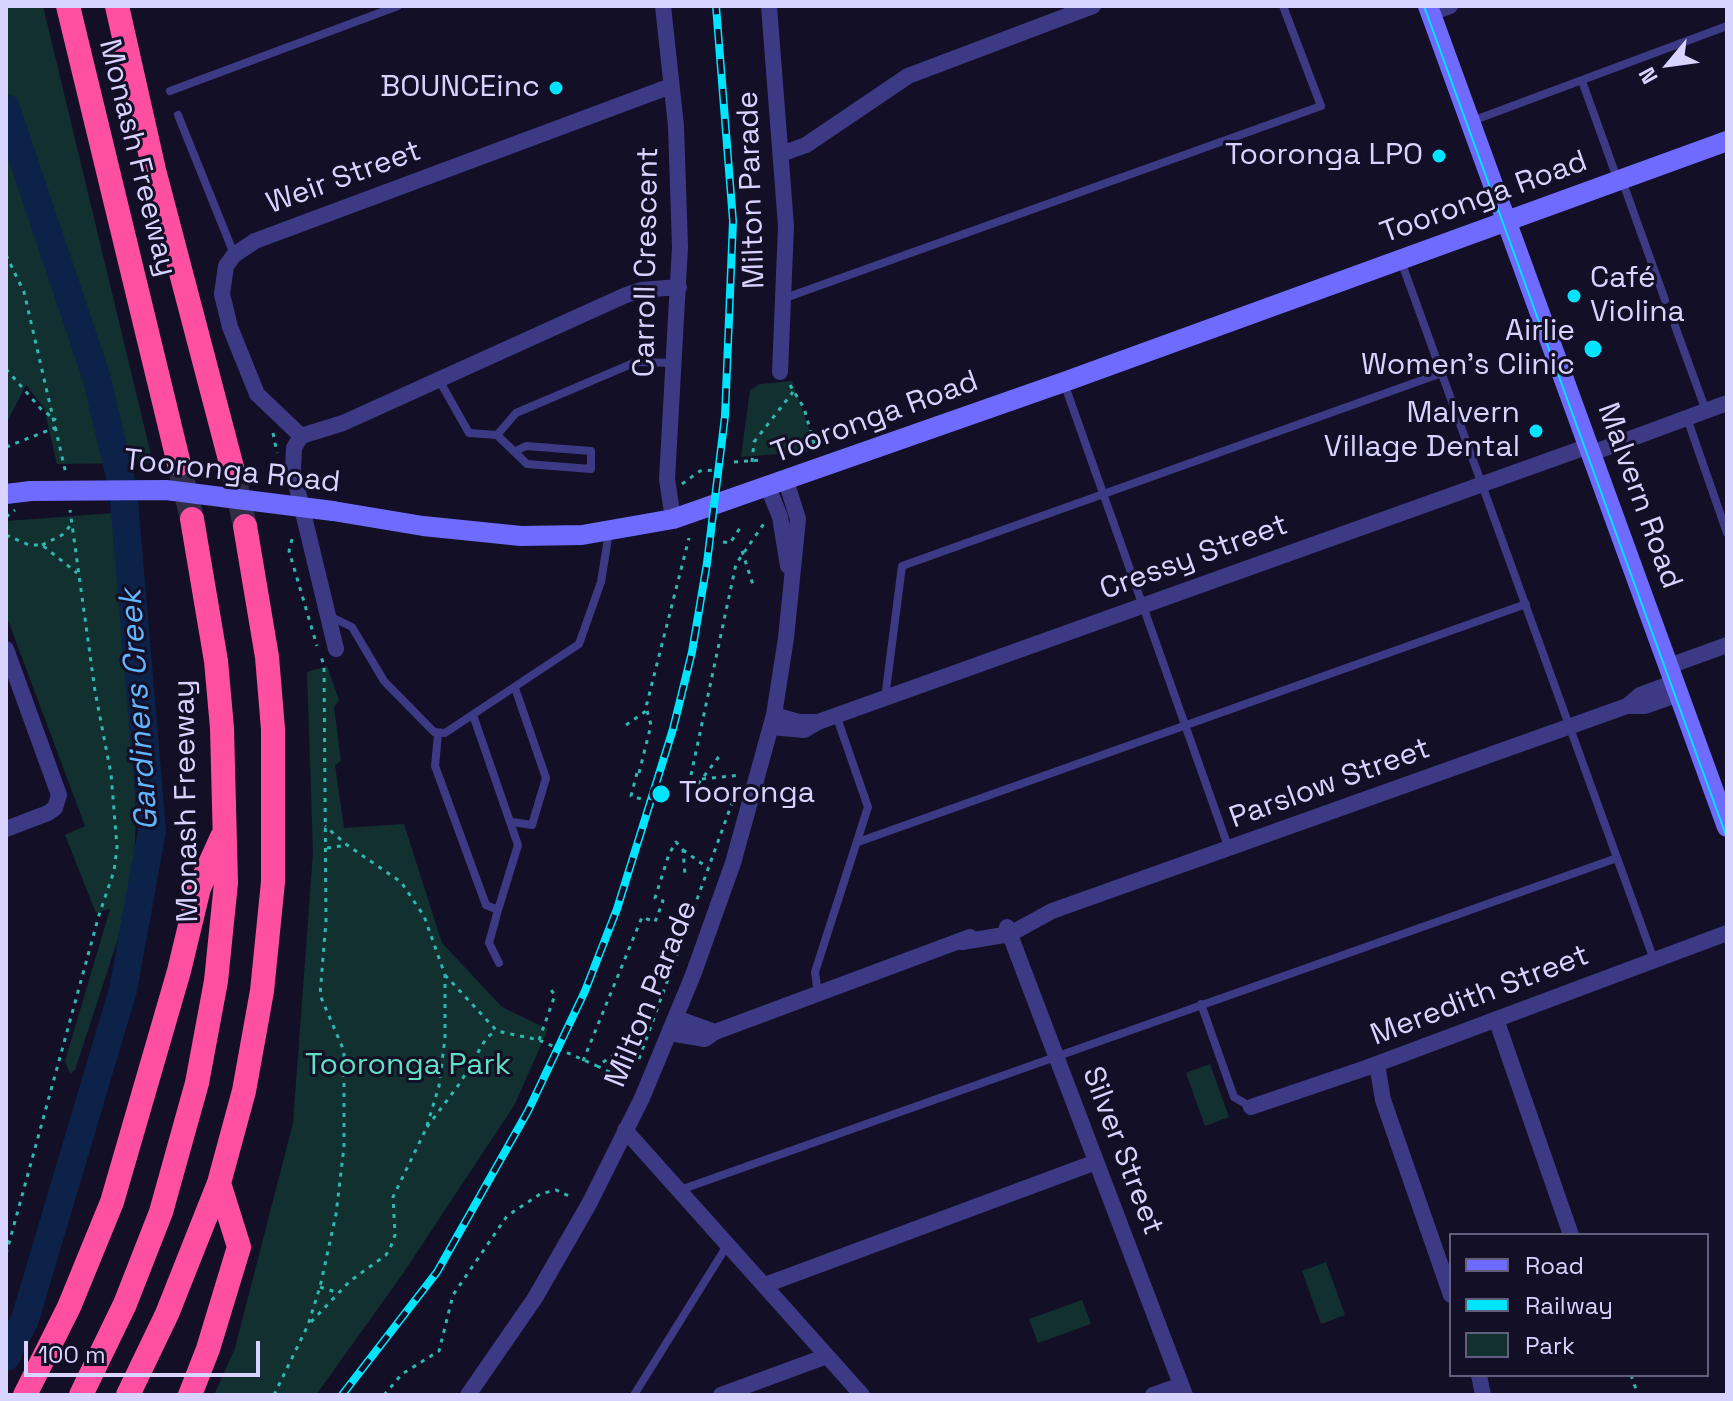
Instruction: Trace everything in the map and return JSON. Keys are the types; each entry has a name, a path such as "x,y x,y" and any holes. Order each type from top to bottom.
{"highway":[{"name":"Monash Freeway","path":"68,6 104,167 179,464"},
{"name":"Monash Freeway","path":"117,6 151,156 233,471"},
{"name":"Monash Freeway","path":"81,1395 141,1264 185,1133 218,969 226,883 222,728 216,661 192,519"},
{"path":"128,1395 167,1314 219,1183 254,1042 269,936 274,856 272,714 267,657 245,526"},
{"path":"25,1395 69,1307 112,1202 199,888 224,832"},
{"path":"190,1395 239,1247 219,1183"}],"main road":[{"name":"Malvern Road","path":"1436,8 1471,121 1727,827"},
{"name":"Tooronga Road","path":"10,504 31,491 166,490 500,534 554,536 609,531 673,519 1064,382 1727,141"}],"street":[{"name":"Carroll Crescent","path":"663,6 678,171 679,287 667,489 673,519"},
{"name":"Milton Parade","path":"769,6 786,226 784,377"},
{"path":"781,154 806,145 908,76 1093,6"},
{"name":"Weir Street","path":"234,255 255,241 671,86"},
{"path":"234,255 226,266 225,309 253,385 263,401 301,436"},
{"path":"336,649 293,471 294,448 301,436 343,423 626,295 641,290 679,287"},
{"name":"Cressy Street","path":"772,721 796,732 836,715 1482,485 1727,403"},
{"name":"Milton Parade","path":"468,1395 535,1298 589,1204 673,1026 733,863 772,721 786,638 790,576 777,484"},
{"name":"Parslow Street","path":"673,1026 698,1040 962,942 1008,930 1052,911 1627,706 1640,695 1674,681 1727,645"},
{"path":"6,649 59,795 55,808 48,813 6,829"},
{"name":"Silver Street","path":"1008,930 1183,1390"},
{"name":"Meredith Street","path":"1251,1107 1372,1066 1727,933"},
{"path":"1496,1019 1570,1233"},
{"path":"1372,1066 1449,1289"},
{"path":"625,1130 862,1395"},
{"path":"765,1285 770,1280 1096,1162"},
{"path":"721,1395 827,1356"},
{"path":"1153,1395 1183,1390"}],"lane":[{"path":"170,91 398,6"},
{"path":"785,298 1321,106 1283,6"},
{"path":"1471,121 1727,26"},
{"path":"1582,81 1665,300"},
{"path":"178,115 234,255"},
{"path":"1401,261 1654,960"},
{"path":"1675,326 1706,411"},
{"path":"497,435 516,413 636,362 675,363"},
{"path":"885,698 902,566 1442,373"},
{"path":"439,380 469,433 497,435 527,464 591,469 591,451 526,446 516,451"},
{"path":"1064,382 1229,850"},
{"path":"1687,418 1727,533"},
{"path":"438,734 455,728 579,644 601,582 609,531"},
{"path":"858,842 1526,604"},
{"path":"329,616 352,627 384,681 438,734"},
{"path":"512,822 532,825 546,778 515,688"},
{"path":"473,715 518,845 489,943 499,963"},
{"path":"818,995 815,972 868,807 836,715"},
{"path":"438,734 435,766 486,905 498,910"},
{"path":"680,1190 1617,858"},
{"path":"1201,1004 1234,1097 1251,1107"},
{"path":"634,1395 728,1244"}],"path":[{"path":"6,255 20,279 56,420 67,484"},
{"path":"6,369 41,409 56,420"},
{"path":"784,377 804,408 815,447"},
{"path":"752,462 754,442 793,392"},
{"path":"6,447 57,427"},
{"path":"734,462 763,460"},
{"path":"682,484 700,471 714,470"},
{"path":"6,1254 99,915 114,871 117,847 111,774 77,573 68,498"},
{"path":"6,517 10,504"},
{"path":"691,775 736,564 768,517"},
{"path":"6,535 29,545 42,545 62,535 71,525"},
{"path":"723,542 730,543 742,525"},
{"path":"648,801 631,796 651,725 646,711 689,538"},
{"path":"42,545 77,573"},
{"path":"742,551 754,588"},
{"path":"274,1395 308,1325 320,1287 336,1214 346,1077 342,1044 320,1001 326,921 324,666"},
{"path":"626,725 646,711"},
{"path":"698,784 721,754"},
{"path":"702,779 741,775 738,786"},
{"path":"639,1059 733,800"},
{"path":"325,826 347,845 385,868 413,897 434,938 445,975 443,1063 426,1129"},
{"path":"583,1061 642,917 655,922 663,901 655,898 676,842 708,868"},
{"path":"325,848 347,845"},
{"path":"683,850 685,875"},
{"path":"445,975 497,1031 539,1040 629,1081"},
{"path":"539,1040 555,995 548,986"},
{"path":"308,1325 339,1293 377,1263 391,1246 395,1235 393,1197 426,1129 460,1083 487,1037 497,1031"},
{"path":"597,1066 614,1055"},
{"path":"384,1395 402,1374 439,1351 453,1295 507,1216 524,1202 556,1190 589,1204"},
{"path":"320,1287 339,1293"}],"green space":[{"path":"6,6 43,6 153,463 57,464 44,408 26,385 6,424"},
{"path":"792,381 817,451 741,457 750,390 760,384"},
{"path":"115,513 132,729 136,812 134,867 118,939 75,1070 70,1074 65,1061 110,909 96,913 65,835 85,826 6,615 6,521"},
{"name":"Tooronga Park","path":"327,666 339,700 334,707 341,761 335,765 344,828 404,824 442,943 502,1007 548,1029 515,1104 402,1275 316,1395 214,1395 235,1348 293,1123 313,853 307,672"},
{"path":"1210,1064 1229,1117 1205,1126 1186,1073"},
{"path":"1326,1262 1345,1315 1321,1324 1302,1271"},
{"path":"1082,1300 1091,1324 1038,1343 1029,1319"}],"waterway":[{"name":"Gardiners Creek","path":"6,108 96,376 123,489 152,831 123,990 25,1319 6,1357"}],"tunnel":[{"path":"179,464 192,519"},
{"path":"233,471 245,526"}],"tram line":[{"path":"1424,6 1727,838"}],"railway":[{"path":"342,1395 437,1272 528,1111 585,991 617,909 673,729 692,652 707,563 725,416 733,221 716,6"}],"place":[{"name":"BOUNCEinc","path":"556,88"},
{"name":"Tooronga LPO","path":"1439,156"},
{"name":"Café Violina","path":"1574,296"},
{"name":"Airlie Women's Clinic","path":"1593,349"},
{"name":"Malvern Village Dental","path":"1536,431"},
{"name":"Tooronga","path":"661,794"}]}
